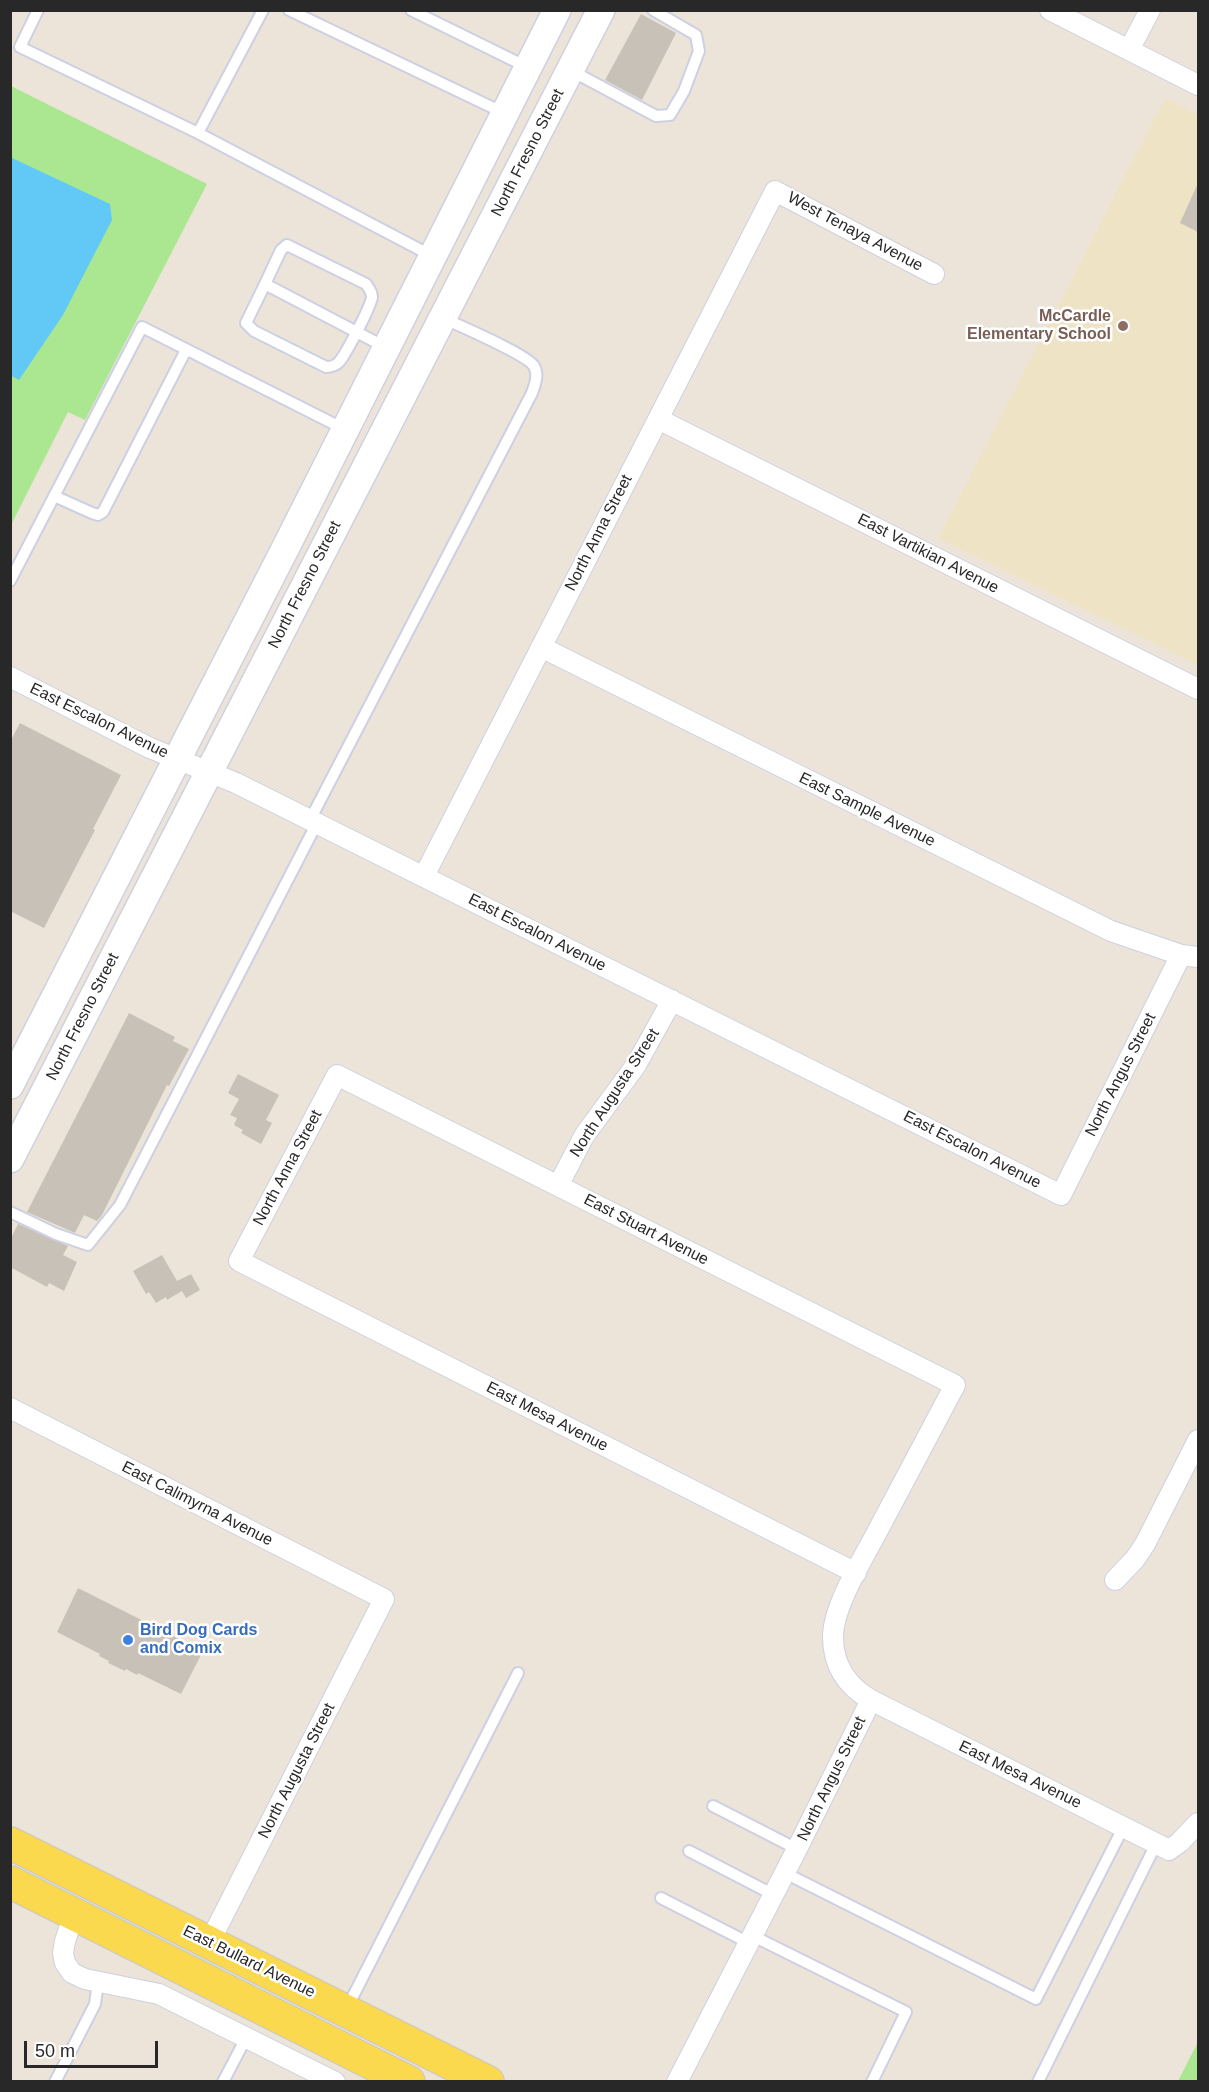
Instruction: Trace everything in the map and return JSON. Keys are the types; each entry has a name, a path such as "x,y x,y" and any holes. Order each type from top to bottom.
{"main road":[{"name":"North Fresno Street","path":"10,1085 388,348 558,10"},
{"name":"North Fresno Street","path":"10,1159 601,10"},
{"path":"443,318 441,296 453,266 508,157 512,137 506,114"},
{"name":"East Bullard Avenue","path":"10,1843 488,2082"},
{"name":"East Bullard Avenue","path":"10,1882 410,2082"},
{"path":"74,1914 98,1908 189,1951 199,1952 209,1943"}],"street":[{"path":"1050,10 1198,85"},
{"path":"1129,50 1150,10"},
{"name":"West Tenaya Avenue","path":"775,191 934,274"},
{"name":"North Anna Street","path":"424,876 775,191"},
{"name":"East Vartikian Avenue","path":"658,419 1198,689"},
{"name":"East Sample Avenue","path":"541,647 1111,931 1190,956"},
{"name":"East Escalon Avenue","path":"10,677 150,748 236,783 1060,1195"},
{"name":"North Angus Street","path":"1060,1195 1190,956"},
{"name":"North Augusta Street","path":"558,1186 584,1136 636,1065 672,1000"},
{"name":"North Anna Street","path":"239,1261 338,1075"},
{"name":"East Stuart Avenue","path":"338,1075 955,1385"},
{"name":"East Mesa Avenue","path":"239,1261 856,1573"},
{"name":"North Angus Street","path":"677,2082 774,1895 871,1700 850,1685 841,1671 833,1638 834,1622 856,1573 955,1385"},
{"name":"East Calimyrna Avenue","path":"10,1408 384,1599"},
{"path":"1115,1580 1135,1559 1144,1544 1198,1440"},
{"name":"North Augusta Street","path":"209,1943 384,1599"},
{"name":"East Mesa Avenue","path":"871,1700 1162,1847"},
{"path":"1162,1847 1180,1842 1198,1822"},
{"path":"74,1914 64,1941 63,1953 65,1963 72,1974 85,1980 159,1994 334,2082"}],"lane":[{"path":"38,10 20,47 198,133 434,257"},
{"path":"198,133 264,10"},
{"path":"289,10 506,114"},
{"path":"411,10 529,68"},
{"path":"570,70 656,116 670,115 684,91 699,51 696,35 653,10"},
{"path":"287,245 366,284 370,290 371,302 341,360 332,367 326,367 249,328 246,323 247,319 264,285 283,246 287,245"},
{"path":"264,285 388,348"},
{"path":"10,1212 56,1234 88,1245 120,1205 532,393 537,375 534,366 529,361 443,318"},
{"path":"10,581 142,327 346,430"},
{"path":"54,496 98,515 103,512 186,350"},
{"path":"346,2010 518,1673"},
{"path":"713,1806 797,1849"},
{"path":"785,1873 1036,1999 1124,1826"},
{"path":"1038,2082 1162,1847"},
{"path":"689,1851 774,1895"},
{"path":"661,1898 906,2012 872,2082"},
{"path":"55,2082 95,2004 98,1982"},
{"path":"223,2082 246,2038"}],"shaded area":[{"name":"McCardle Elementary School","path":"1165,98 1198,115 1198,665 938,538"}],"green space":[{"path":"11,86 207,184 85,420 68,412 11,525"},
{"path":"1198,2042 1198,2081 1178,2081"}],"water":[{"path":"10,157 110,204 112,220 63,315 19,380 10,375"}],"building":[{"path":"641,14 676,33 642,100 605,80"},
{"path":"1198,183 1198,232 1180,223"},
{"path":"20,723 121,775 44,928 10,911 10,742"},
{"path":"129,1013 175,1037 173,1041 189,1049 169,1086 167,1085 102,1215 97,1221 84,1215 75,1233 27,1212"},
{"path":"238,1074 279,1095 266,1120 272,1123 261,1144 241,1133 243,1130 234,1125 237,1118 230,1115 239,1099 228,1093"},
{"path":"18,1224 68,1246 63,1255 77,1262 64,1291 49,1283 47,1287 10,1267 10,1240"},
{"path":"162,1255 177,1281 191,1274 200,1290 186,1298 182,1291 167,1300 166,1297 156,1303 149,1292 146,1294 133,1271"},
{"path":"78,1588 203,1651 181,1694 138,1673 137,1675 126,1669 125,1671 108,1663 109,1661 99,1656 100,1654 57,1632"}],"place":[{"name":"McCardle Elementary School","path":"1123,326"},
{"name":"Bird Dog Cards and Comix","path":"128,1640"}]}
